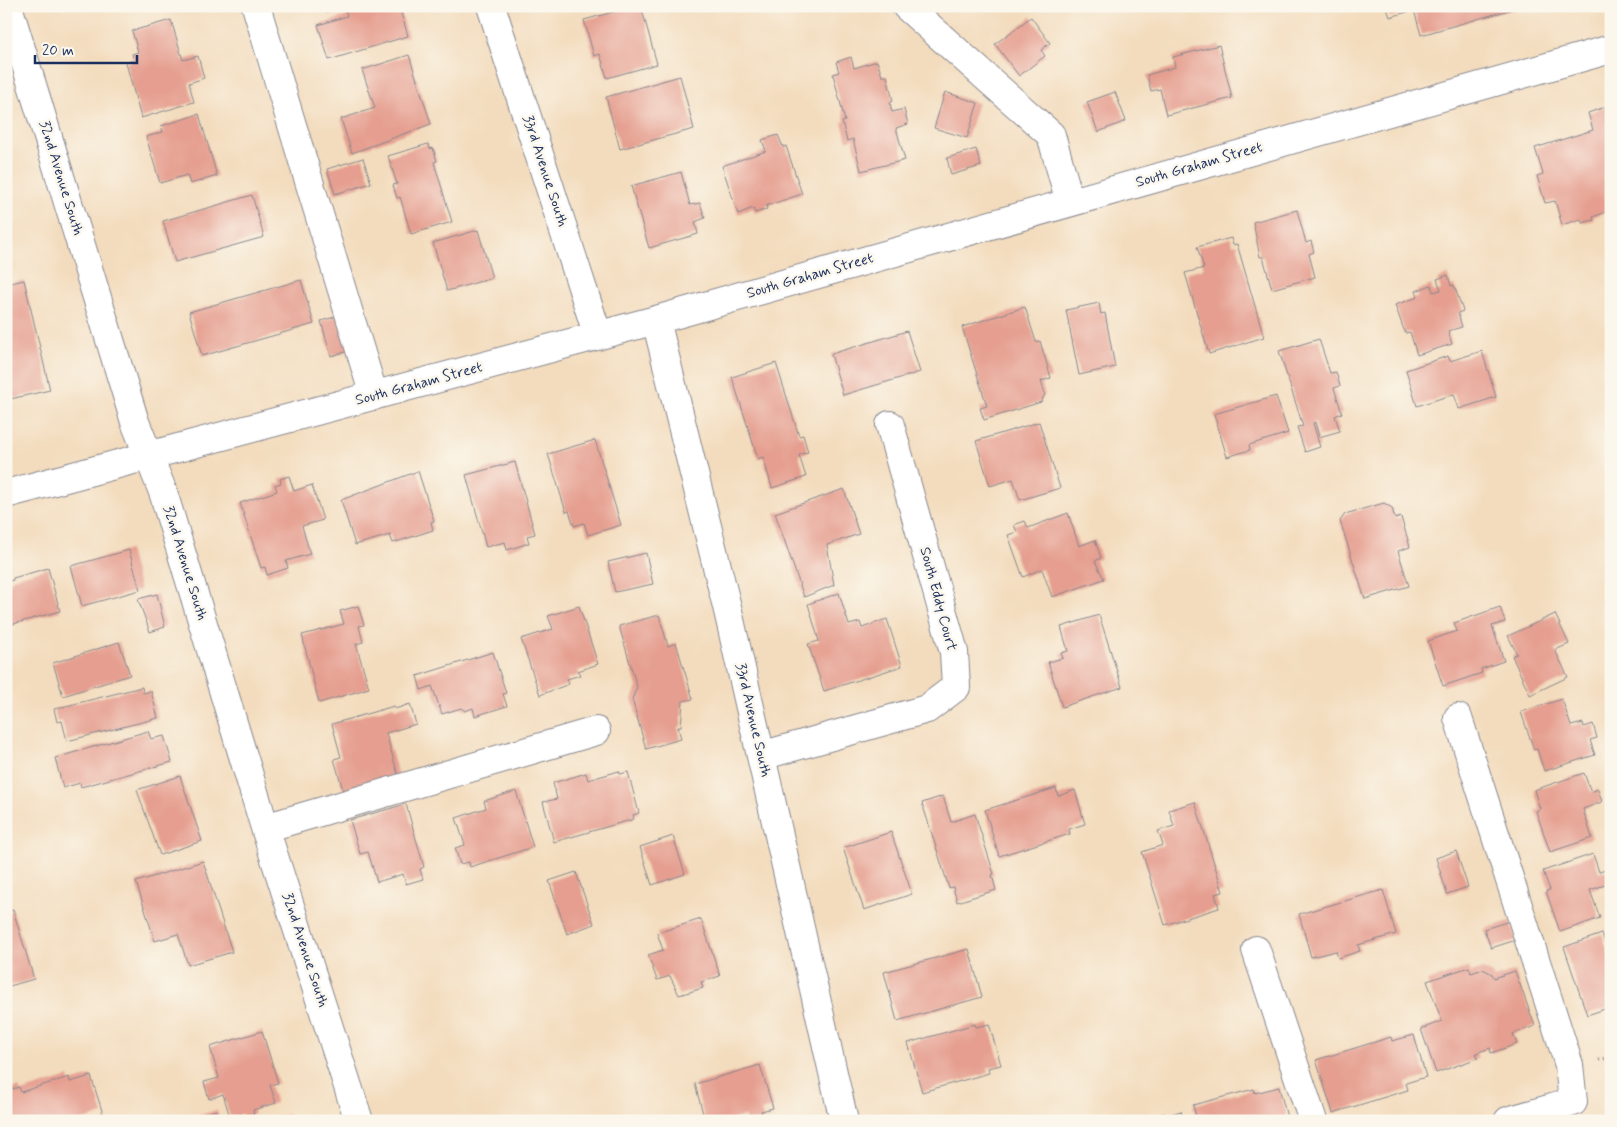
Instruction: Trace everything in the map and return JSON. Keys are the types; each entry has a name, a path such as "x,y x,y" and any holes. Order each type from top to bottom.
{"street":[{"name":"32nd Avenue South","path":"8,6 135,422 163,492 265,828 360,1121"},
{"path":"256,6 374,396"},
{"name":"33rd Avenue South","path":"491,6 598,336"},
{"path":"906,6 1050,135 1070,202"},
{"name":"South Graham Street","path":"6,494 656,320 1611,49"},
{"name":"33rd Avenue South","path":"656,320 761,756 844,1121"},
{"name":"South Eddy Court","path":"761,756 927,709 956,687 954,652 890,425"},
{"path":"1458,718 1568,1065 1573,1102 1508,1121"},
{"path":"265,828 596,731"},
{"path":"1256,950 1313,1121"}],"building":[{"path":"324,6 344,6 344,7 326,12"},
{"path":"344,6 399,6 408,36 329,60 318,25 347,16"},
{"path":"616,6 641,6 657,64 607,78 600,54 594,56 584,20 617,11"},
{"path":"1386,6 1520,7 1421,35 1414,10 1390,17"},
{"path":"1031,17 1050,43 1041,50 1045,56 1019,76 995,44"},
{"path":"171,20 183,60 198,56 204,78 189,83 194,102 141,118 126,63 134,60 132,54 138,52 132,31"},
{"path":"1219,45 1232,98 1166,115 1160,89 1151,91 1147,75 1175,67 1173,57"},
{"path":"409,55 431,124 352,153 341,119 375,108 362,70"},
{"path":"851,57 854,68 877,61 882,76 887,76 893,101 890,103 892,112 904,109 908,124 896,128 905,160 861,171 853,139 847,141 842,122 845,121 833,74 839,72 836,62"},
{"path":"680,76 694,129 620,149 606,97"},
{"path":"945,92 978,103 967,138 934,128"},
{"path":"1115,92 1126,121 1098,132 1087,102"},
{"path":"1611,100 1611,210 1593,217 1594,220 1582,223 1581,219 1562,225 1555,201 1545,203 1537,176 1543,174 1535,148 1593,130 1588,113 1608,106 1606,102"},
{"path":"199,114 217,176 190,184 187,175 160,183 146,137 163,132 161,126"},
{"path":"778,135 783,147 786,146 802,194 766,206 767,209 755,213 753,208 738,214 722,166 766,151 762,140"},
{"path":"428,144 430,149 433,148 437,161 434,162 452,222 411,234 400,197 397,198 393,185 397,184 388,156"},
{"path":"976,149 981,166 951,175 947,158"},
{"path":"363,158 371,183 335,194 327,169"},
{"path":"681,172 690,205 700,203 705,218 695,222 698,234 649,248 631,186"},
{"path":"252,195 264,237 175,262 163,221"},
{"path":"1297,210 1306,243 1311,241 1314,252 1309,254 1315,277 1272,289 1263,257 1260,257 1253,222"},
{"path":"478,230 492,278 447,291 433,243"},
{"path":"1231,238 1233,245 1237,244 1264,337 1209,354 1185,273 1204,268 1197,247"},
{"path":"1448,275 1451,286 1454,285 1463,311 1458,313 1462,327 1448,331 1452,344 1417,355 1410,332 1405,333 1395,305 1418,297 1416,291 1431,285 1433,292 1441,290 1437,279"},
{"path":"24,280 50,390 6,400 6,284"},
{"path":"301,280 314,324 202,356 189,312"},
{"path":"1099,303 1101,314 1105,313 1115,367 1079,375 1066,310"},
{"path":"1025,307 1036,342 1040,341 1051,378 1041,381 1045,394 1041,402 984,420 980,408 987,406 962,327"},
{"path":"341,315 352,350 331,356 321,321"},
{"path":"907,331 920,372 843,395 831,354"},
{"path":"1319,339 1330,373 1336,372 1340,386 1334,388 1342,413 1335,416 1340,431 1319,437 1315,422 1313,423 1320,447 1305,452 1297,427 1303,426 1279,351"},
{"path":"1482,351 1496,397 1459,409 1454,394 1417,406 1406,370 1448,356 1450,361"},
{"path":"776,363 799,436 803,435 808,452 799,455 806,477 772,488 763,457 758,459 732,377"},
{"path":"1276,396 1288,433 1249,445 1250,450 1227,457 1214,414"},
{"path":"1039,422 1060,488 1020,500 1013,479 990,486 976,441"},
{"path":"595,440 621,525 588,535 584,523 574,526 569,511 566,512 548,454"},
{"path":"515,462 535,534 527,536 529,543 507,550 505,542 486,547 466,475"},
{"path":"418,471 434,521 431,522 433,530 393,543 390,535 355,545 341,500"},
{"path":"289,476 294,491 312,485 323,520 302,526 310,554 286,561 288,568 267,575 265,567 261,568 240,503 277,491 275,485 281,483 280,479"},
{"path":"844,489 859,534 827,545 834,585 804,597 775,513"},
{"path":"1384,503 1392,508 1395,519 1401,517 1410,547 1398,551 1409,586 1365,599 1340,521 1345,514"},
{"path":"1068,513 1079,546 1095,540 1101,558 1095,561 1104,579 1052,597 1042,569 1023,577 1008,535 1017,532 1014,525 1025,521 1028,528"},
{"path":"129,550 140,590 82,606 71,566"},
{"path":"646,553 653,584 615,592 608,562"},
{"path":"48,568 60,611 6,626 6,582 13,580 13,578"},
{"path":"839,593 849,625 860,622 862,628 887,619 902,666 824,691 808,644 819,641 808,604"},
{"path":"157,594 165,627 150,632 138,599"},
{"path":"358,606 364,625 359,626 363,642 356,644 369,688 319,703 302,635 344,624 340,611"},
{"path":"579,606 598,664 578,671 580,675 567,679 569,684 540,695 521,639 553,629 548,616"},
{"path":"1500,607 1505,622 1492,626 1504,661 1481,669 1482,673 1443,686 1428,641 1457,631 1454,623"},
{"path":"1555,614 1569,644 1555,650 1568,677 1530,695 1512,656 1517,654 1508,636"},
{"path":"659,615 668,646 676,643 693,699 683,701 681,726 678,727 681,739 646,749 632,699 637,687 619,626"},
{"path":"1099,615 1122,687 1062,707 1048,662 1063,658 1061,653 1068,651 1061,627"},
{"path":"119,642 130,675 63,696 53,663"},
{"path":"493,652 506,693 503,694 507,706 475,716 473,708 465,711 461,708 442,714 432,686 421,690 417,676"},
{"path":"142,687 143,693 151,691 158,718 67,741 62,721 57,722 54,709"},
{"path":"1562,699 1571,726 1583,723 1584,727 1593,724 1597,738 1590,740 1595,755 1544,771 1537,749 1534,750 1521,712"},
{"path":"410,704 416,724 386,733 398,775 343,790 334,759 341,757 332,724 394,706 395,709"},
{"path":"148,731 151,739 164,736 172,762 81,787 80,783 63,788 55,758"},
{"path":"619,771 620,774 628,772 639,813 633,815 634,819 554,842 543,802 557,799 553,783 586,773 588,780"},
{"path":"1584,773 1591,792 1598,789 1602,802 1583,809 1592,838 1550,852 1536,811 1540,809 1534,790"},
{"path":"180,776 202,841 160,855 137,790"},
{"path":"6,780 12,799 6,801"},
{"path":"1056,788 1058,796 1075,790 1085,824 1069,829 1070,834 999,856 985,810"},
{"path":"516,791 533,847 470,867 469,862 460,864 455,848 465,845 456,818 486,808 484,801"},
{"path":"943,796 951,822 975,814 994,874 992,875 996,890 957,902 953,887 949,888 922,803"},
{"path":"1195,802 1223,892 1215,894 1219,908 1165,925 1142,852 1163,845 1158,831 1174,826 1169,810"},
{"path":"406,804 424,867 420,869 423,879 406,884 403,874 377,882 368,852 360,854 350,820"},
{"path":"891,832 912,894 864,910 843,848"},
{"path":"673,836 685,874 652,885 640,847"},
{"path":"1456,851 1468,887 1447,894 1436,858"},
{"path":"1593,854 1599,872 1606,870 1611,883 1590,890 1600,918 1560,932 1546,891 1550,890 1543,871"},
{"path":"203,861 232,952 188,965 178,934 155,941 136,882"},
{"path":"576,872 594,924 567,934 549,881"},
{"path":"1383,890 1396,934 1358,945 1360,951 1338,958 1336,951 1311,957 1299,914"},
{"path":"13,910 34,979 6,987 6,912"},
{"path":"701,919 720,976 701,982 703,988 679,995 670,976 657,980 648,955 663,950 657,933"},
{"path":"1510,921 1516,940 1491,948 1484,929"},
{"path":"1602,934 1611,960 1611,1007 1587,1015 1564,947"},
{"path":"969,949 982,997 897,1021 884,972"},
{"path":"1469,967 1471,973 1483,969 1492,974 1494,978 1515,971 1535,1026 1513,1034 1517,1044 1491,1053 1490,1048 1476,1053 1478,1058 1436,1073 1421,1029 1442,1021 1427,981"},
{"path":"975,1024 976,1027 989,1024 1001,1065 988,1068 989,1073 922,1092 908,1043"},
{"path":"262,1031 278,1083 270,1085 276,1103 253,1110 254,1114 243,1118 242,1114 230,1117 223,1094 209,1099 204,1082 219,1078 210,1047"},
{"path":"1414,1035 1426,1077 1406,1083 1408,1090 1333,1113 1316,1060 1391,1037 1392,1041"},
{"path":"760,1065 773,1108 761,1111 764,1121 746,1121 744,1116 729,1121 705,1121 695,1084"},
{"path":"91,1076 103,1114 81,1121 9,1121 6,1110 6,1091 19,1087 21,1092 69,1077 70,1082"},
{"path":"1279,1087 1288,1121 1197,1121 1193,1105 1254,1089 1255,1093"},
{"path":"217,1110 220,1121 192,1121 191,1118"},
{"path":"1181,1111 1184,1121 1141,1121 1164,1113 1165,1116"},
{"path":"288,1114 291,1121 267,1121 267,1120"}]}
